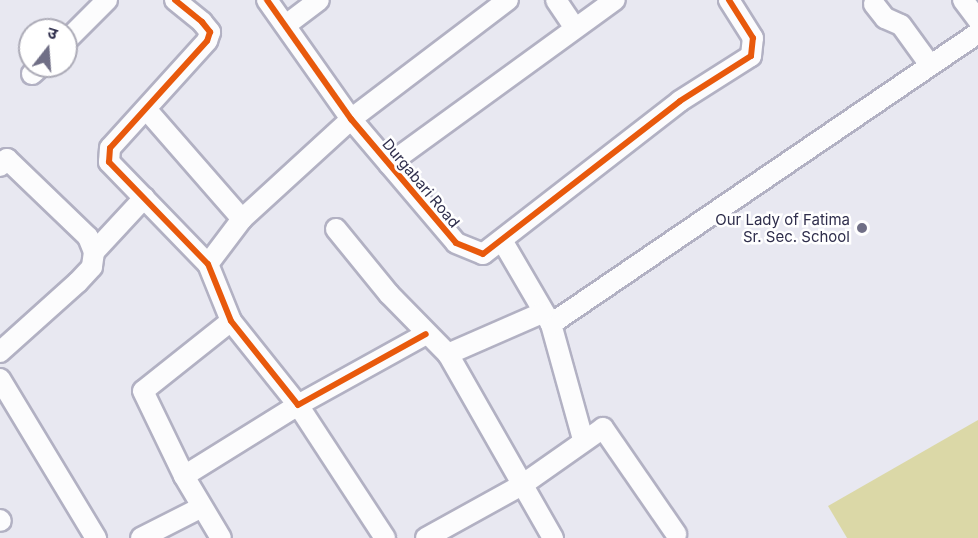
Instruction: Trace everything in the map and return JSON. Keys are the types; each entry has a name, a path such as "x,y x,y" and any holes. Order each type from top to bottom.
{"street":[{"path":"78,29 107,0"},
{"path":"174,0 202,22 210,32 207,42 106,155 208,264 231,321 298,405 385,538"},
{"name":"Durgabari Road","path":"267,0 351,118 389,164 469,253 483,254 503,242 680,101 751,56 753,38 736,3"},
{"path":"286,25 319,0"},
{"path":"208,264 242,219 351,118 508,0"},
{"path":"556,0 574,27"},
{"path":"389,164 574,27 615,0"},
{"path":"963,0 978,20"},
{"path":"874,4 885,18 901,25 930,65"},
{"path":"448,354 547,318 978,33"},
{"path":"146,109 242,219"},
{"path":"0,352 78,282 92,267 94,252 88,237 2,159"},
{"path":"94,252 144,198"},
{"path":"336,229 426,334 448,354 553,538"},
{"path":"503,242 547,318 583,439"},
{"path":"221,538 200,508 143,391 231,321"},
{"path":"184,477 298,405 426,334"},
{"path":"0,379 96,538"},
{"path":"426,538 522,485 583,439 603,428 676,534"},
{"path":"141,538 200,508"}],"shaded area":[{"path":"978,420 978,538 847,538 828,506"}],"cycle path":[{"path":"175,0 202,22 210,32 207,41 110,148 109,162 208,264 231,321 298,405 426,334"},
{"path":"267,0 351,119 456,243 483,254 680,101 751,56 753,38 729,0"}],"place":[{"name":"Our Lady of Fatima Sr. Sec. School","path":"862,228"}]}
